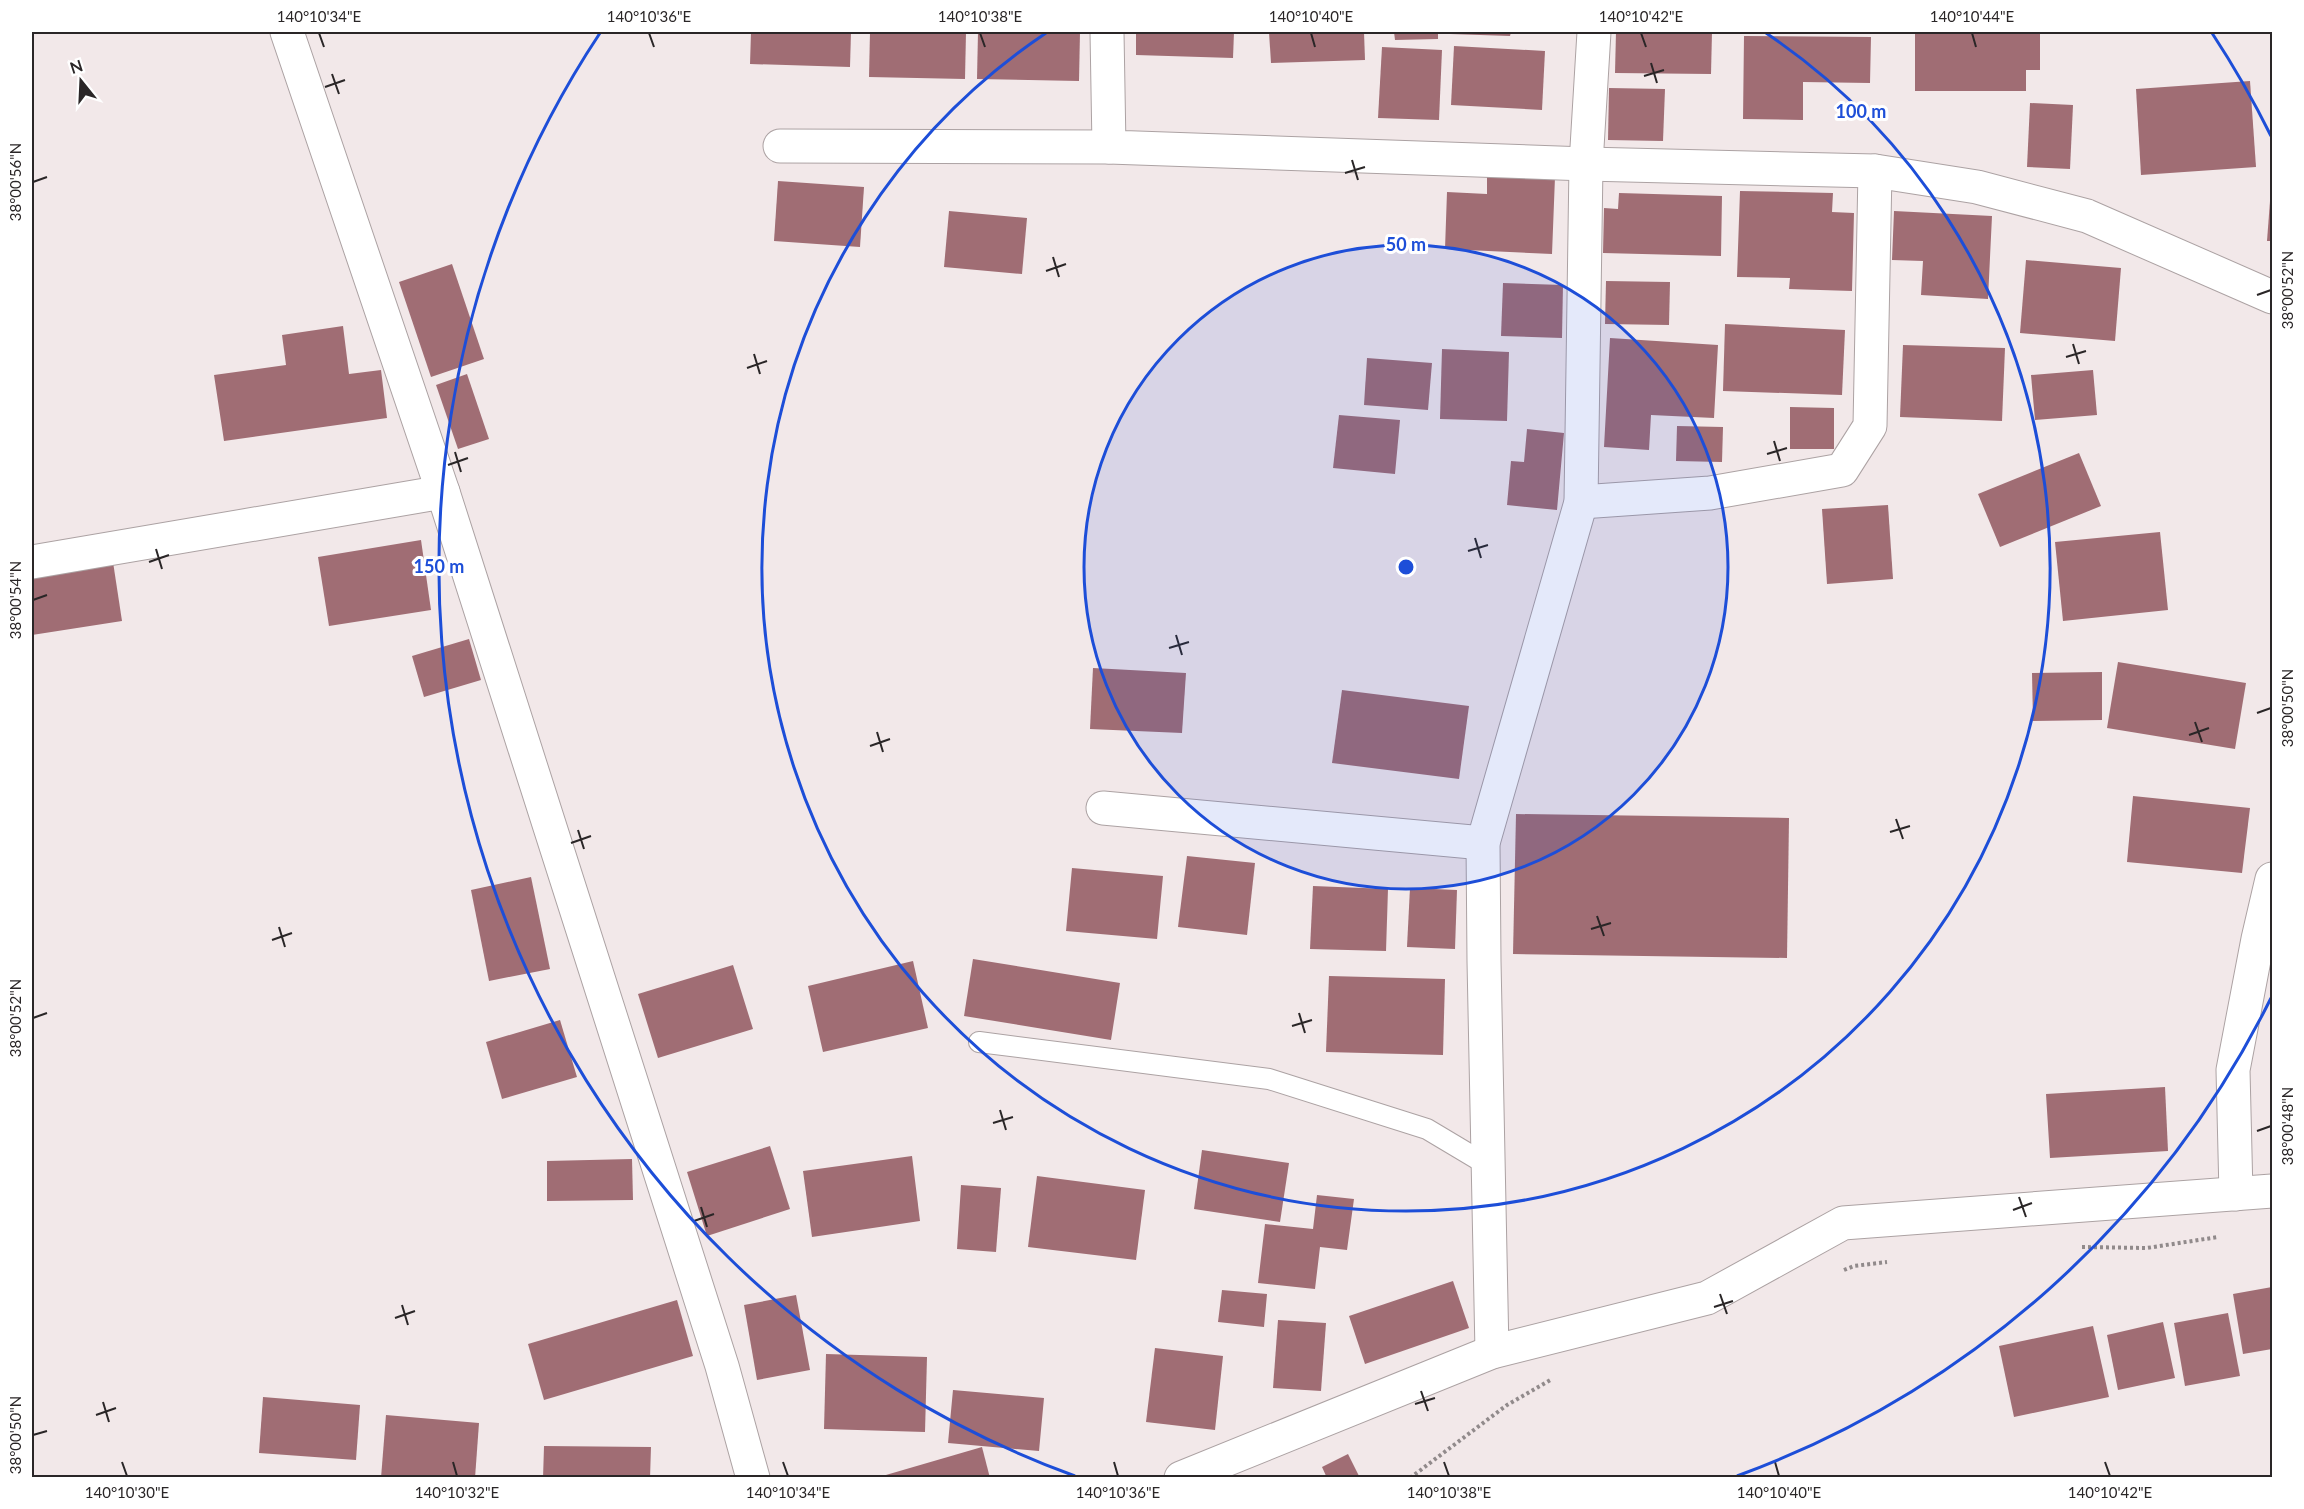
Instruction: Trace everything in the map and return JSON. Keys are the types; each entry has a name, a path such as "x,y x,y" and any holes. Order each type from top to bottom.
{"street":[{"path":"287,32 442,492 722,1366 753,1478"},
{"path":"1107,32 1109,147"},
{"path":"1492,1352 1484,961 1484,843 1581,502 1586,164 1594,32"},
{"path":"780,146 1109,147 1586,164 1875,171 1977,187 2086,216 2272,297"},
{"path":"1581,502 1710,493 1842,470 1870,426 1875,171"},
{"path":"32,562 442,492"},
{"path":"1103,808 1484,843"},
{"path":"2236,1194 2233,1070 2272,879"},
{"path":"1181,1478 1492,1352 1707,1298 1843,1223 2272,1191"}],"lane":[{"path":"979,1042 1269,1079 1427,1129 1488,1166"}],"path":[{"path":"2080,1247 2147,1248 2219,1237"},
{"path":"1843,1270 1854,1266 1888,1262"},
{"path":"1410,1478 1506,1405 1557,1377"}],"building":[{"path":"751,32 851,32 850,67 750,64"},
{"path":"870,32 966,32 965,79 869,77"},
{"path":"978,32 1080,32 1079,81 977,79"},
{"path":"1136,32 1234,32 1233,58 1136,55"},
{"path":"1269,32 1364,32 1365,60 1271,63"},
{"path":"1394,32 1438,32 1438,39 1395,40"},
{"path":"1450,32 1511,32 1510,36 1450,34"},
{"path":"1616,32 1712,32 1711,74 1615,73"},
{"path":"1915,32 2040,32 2040,70 2026,70 2026,91 1915,91"},
{"path":"1744,36 1871,37 1870,83 1803,82 1803,120 1743,119"},
{"path":"1454,46 1545,51 1542,110 1451,105"},
{"path":"1382,47 1442,50 1439,120 1378,118"},
{"path":"2250,81 2256,167 2141,175 2136,89"},
{"path":"1609,88 1665,89 1663,141 1608,140"},
{"path":"2030,103 2073,105 2070,169 2027,167"},
{"path":"1487,175 1555,177 1552,254 1445,249 1447,192 1487,194"},
{"path":"778,181 864,187 860,247 774,241"},
{"path":"2271,188 2272,241 2267,241"},
{"path":"1740,191 1833,193 1832,212 1854,213 1852,291 1789,289 1790,278 1737,277"},
{"path":"1619,193 1722,196 1721,256 1603,253 1604,208 1618,209"},
{"path":"949,211 1027,218 1022,274 944,267"},
{"path":"1894,211 1992,216 1988,299 1921,295 1923,261 1892,260"},
{"path":"2026,260 2121,268 2115,341 2020,333"},
{"path":"452,264 484,359 431,377 399,282"},
{"path":"1606,281 1670,282 1669,325 1605,324"},
{"path":"1503,283 1563,285 1562,338 1501,336"},
{"path":"1725,324 1845,330 1842,395 1723,391"},
{"path":"343,326 349,374 381,370 387,418 224,441 214,375 286,365 282,335"},
{"path":"1610,338 1718,345 1714,418 1651,415 1649,450 1604,447"},
{"path":"1903,345 2005,348 2002,421 1900,417"},
{"path":"1442,349 1509,352 1507,421 1440,419"},
{"path":"1367,358 1432,363 1428,410 1364,405"},
{"path":"2093,370 2097,415 2035,420 2031,375"},
{"path":"467,374 489,439 458,449 436,385"},
{"path":"1790,407 1834,408 1834,449 1790,449"},
{"path":"1339,415 1400,420 1395,474 1333,468"},
{"path":"1677,426 1723,427 1722,462 1676,461"},
{"path":"1527,429 1564,433 1557,510 1507,505 1511,461 1524,462"},
{"path":"2079,453 2101,506 2000,547 1978,494"},
{"path":"1888,505 1893,579 1827,584 1822,509"},
{"path":"2160,532 2168,610 2063,621 2055,542"},
{"path":"421,540 431,610 329,626 318,557"},
{"path":"113,562 122,621 32,635 32,574"},
{"path":"469,639 481,680 424,697 412,656"},
{"path":"2118,662 2246,683 2235,749 2107,728"},
{"path":"1093,668 1186,673 1182,733 1090,729"},
{"path":"2102,672 2102,720 2033,721 2032,673"},
{"path":"1342,690 1469,706 1459,779 1332,763"},
{"path":"2133,796 2250,808 2242,873 2127,862"},
{"path":"1516,814 1789,818 1787,958 1513,954"},
{"path":"1187,856 1255,863 1247,935 1178,927"},
{"path":"1072,868 1163,876 1157,939 1066,931"},
{"path":"531,877 550,969 489,981 471,890"},
{"path":"1313,886 1388,889 1386,951 1310,949"},
{"path":"1410,888 1457,890 1455,949 1407,947"},
{"path":"973,959 1120,983 1111,1040 964,1016"},
{"path":"913,961 928,1028 823,1052 808,986"},
{"path":"733,965 753,1029 658,1058 638,994"},
{"path":"1329,976 1445,979 1443,1055 1326,1052"},
{"path":"560,1020 577,1077 502,1099 486,1042"},
{"path":"2165,1087 2168,1151 2050,1158 2046,1094"},
{"path":"770,1146 790,1209 707,1236 687,1172"},
{"path":"1202,1150 1289,1163 1280,1222 1194,1209"},
{"path":"912,1156 920,1221 812,1237 803,1171"},
{"path":"632,1159 633,1200 547,1201 547,1161"},
{"path":"1037,1176 1145,1190 1136,1260 1028,1247"},
{"path":"961,1185 1001,1188 996,1252 957,1249"},
{"path":"1317,1195 1354,1199 1347,1250 1320,1247 1315,1289 1258,1283 1265,1224 1313,1229"},
{"path":"1453,1281 1469,1328 1365,1364 1349,1316"},
{"path":"2272,1287 2272,1349 2243,1354 2233,1294"},
{"path":"1222,1290 1267,1294 1264,1327 1218,1322"},
{"path":"796,1295 810,1370 757,1380 744,1305"},
{"path":"677,1300 693,1356 544,1400 528,1344"},
{"path":"2228,1313 2240,1376 2185,1386 2174,1323"},
{"path":"1278,1320 1326,1323 1321,1391 1273,1388"},
{"path":"2163,1322 2175,1378 2118,1390 2107,1335"},
{"path":"2093,1326 2109,1397 2014,1417 1999,1346"},
{"path":"1155,1348 1223,1356 1215,1430 1146,1422"},
{"path":"826,1354 927,1357 925,1432 824,1429"},
{"path":"953,1390 1044,1398 1039,1451 948,1443"},
{"path":"263,1397 360,1405 356,1460 259,1453"},
{"path":"386,1415 479,1423 475,1478 381,1478"},
{"path":"544,1446 651,1447 650,1478 543,1478"},
{"path":"982,1447 990,1478 879,1478 879,1477"},
{"path":"1348,1454 1360,1478 1327,1478 1322,1467"}]}
